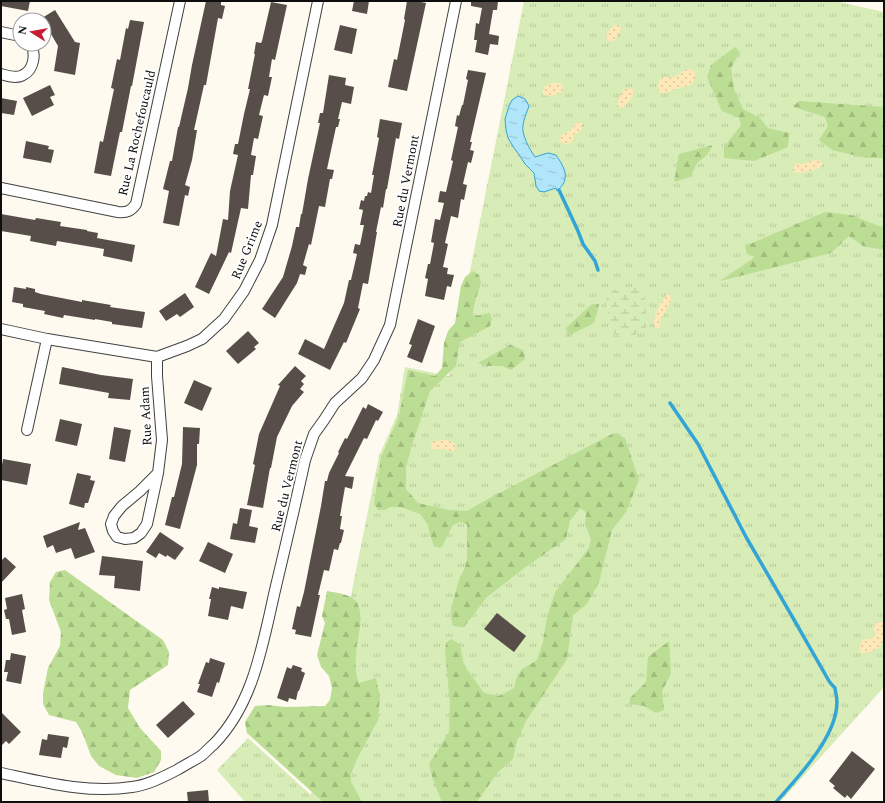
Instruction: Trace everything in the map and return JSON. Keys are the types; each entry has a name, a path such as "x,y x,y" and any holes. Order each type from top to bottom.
{"street":[{"name":"Rue La Rochefoucauld","path":"1,188 118,212 126,212 131,210 136,204 180,1"},
{"name":"Rue Grime","path":"1,328 46,339 157,357 202,339 224,319 244,291 260,260 272,225 318,1"},
{"name":"Rue du Vermont","path":"1,774 50,784 78,787 106,789 133,787 160,779 202,756 232,722 251,683 261,651 305,460 314,434 335,403 362,378 374,360 390,325 456,1"},
{"path":"1,32 12,34"},
{"path":"1,74 16,77 23,76 33,63 34,52"},
{"path":"27,430 46,339"},
{"name":"Rue Adam","path":"157,357 162,440 158,473 147,524 141,533 134,538 125,539 117,536 113,531 111,524 114,516 122,506 158,473"}],"green space":[{"path":"524,1 835,1 884,12 884,687 780,802 245,802 217,770 248,738 311,795 379,456 397,415 405,367 449,376"},
{"path":"735,47 740,52 731,68 734,89 743,109 760,118 768,128 789,133 788,147 754,161 724,158 724,147 741,125 739,118 722,111 707,77 711,65"},
{"path":"799,101 884,107 884,158 866,158 832,150 819,140 828,126 825,117 793,107"},
{"path":"713,145 707,155 697,163 690,177 674,182 679,154"},
{"path":"825,212 851,215 884,227 884,250 863,246 849,236 831,253 720,281 755,257 747,254 745,246"},
{"path":"473,271 479,275 481,283 472,315 474,316 490,313 492,319 490,326 460,342 456,366 430,391 406,467 406,489 418,503 449,510 467,511 614,433 625,438 639,480 626,512 612,530 599,582 587,604 573,615 567,659 526,721 516,744 513,759 497,773 477,802 442,802 433,780 429,764 449,732 450,704 445,651 446,643 451,639 460,644 464,665 484,693 499,696 514,688 516,679 522,669 537,660 543,642 547,617 555,592 589,548 591,537 585,525 586,512 580,508 570,521 566,539 527,566 487,597 464,627 453,626 451,608 467,559 467,524 460,522 453,525 441,548 434,546 428,525 420,514 401,507 390,507 385,510 378,510 374,504 381,457 399,416 408,370 435,376 442,368 444,343 448,331 455,323 461,286 465,277"},
{"path":"639,286 645,289 645,331 631,336 621,337 614,333 611,324 606,300 607,291"},
{"path":"592,304 599,304 594,323 568,336 566,328"},
{"path":"510,345 523,350 525,359 511,370 502,366 486,366 478,363"},
{"path":"65,570 163,640 169,652 168,665 130,690 128,708 140,728 161,751 161,760 154,772 137,778 116,775 99,766 91,756 82,732 76,722 49,715 43,704 43,693 48,668 60,646 61,632 49,600 50,582 56,572"},
{"path":"327,591 351,597 356,601 359,607 360,623 356,657 357,676 359,683 376,678 380,697 378,720 357,759 351,774 351,782 362,802 323,802 247,733 245,722 255,706 325,706 330,700 332,688 329,676 321,667 317,655 325,623 322,616"},
{"path":"669,641 671,674 662,691 664,710 656,713 644,706 630,704 630,698 646,682 648,657"}],"sand":[{"path":"615,25 619,25 621,29 617,38 611,42 607,40 606,37 609,30"},
{"path":"687,69 695,72 693,83 668,92 660,93 658,84 662,78 675,76"},
{"path":"553,83 559,83 563,86 564,90 554,95 543,95 545,86"},
{"path":"628,88 633,89 632,97 624,107 618,108 618,99 623,90"},
{"path":"577,122 583,124 582,129 575,135 572,143 562,143 560,138 562,134 571,130"},
{"path":"814,160 822,162 822,165 818,169 799,173 793,172 795,163 803,164"},
{"path":"668,294 671,297 671,301 661,319 659,328 655,327 655,315 659,306"},
{"path":"433,441 451,441 456,446 455,450 451,452 445,449 432,450 430,447"},
{"path":"884,622 884,639 875,650 862,653 860,645 862,640 872,638 876,635 873,628 876,623"}],"water":[{"path":"518,96 525,99 529,106 524,120 523,133 533,154 535,157 548,153 556,155 562,164 565,178 561,187 557,191 556,188 544,192 539,191 536,186 534,173 525,164 508,138 505,119 512,100"}],"building":[{"path":"1,1 30,1 28,11 1,6"},
{"path":"206,1 221,1 221,5 225,6 222,19 218,18 206,85 204,85 194,130 197,130 192,160 185,185 190,187 188,196 185,195 179,226 163,223 169,191 163,189 170,161 172,161"},
{"path":"354,1 369,1 367,14 352,11"},
{"path":"407,1 426,3 407,91 388,87 394,59 397,60 405,20"},
{"path":"471,1 498,1 497,10 493,10 489,34 499,36 498,45 490,44 488,55 475,52 477,40 474,40 476,23 479,24 482,8 471,6"},
{"path":"271,2 287,5 275,60 272,59 269,77 272,77 268,96 264,95 259,115 263,116 258,139 254,138 251,155 256,156 253,175 251,175 248,209 241,208 231,253 229,252 209,294 195,287 211,253 216,256 223,219 228,220 230,191 238,155 233,154 235,144 238,144 250,89 248,89 256,42 261,43 262,41"},
{"path":"55,10 75,42 80,43 75,75 54,71 58,46 52,36 52,12"},
{"path":"130,20 144,22 122,132 120,132 111,176 94,173 100,141 103,142 114,89 111,88 117,59 120,60 126,28 128,29"},
{"path":"340,25 357,29 352,54 334,50"},
{"path":"468,70 486,73 470,142 472,142 470,150 474,151 471,163 468,162 463,184 467,185 464,200 461,199 458,218 451,216 445,243 448,244 443,267 448,268 447,274 454,275 451,287 447,286 444,300 425,296 428,279 425,278 428,264 430,264 434,243 431,242 435,219 440,220 444,203 438,202 440,191 446,192 453,161 451,160 458,127 455,126 457,115 459,116 463,105 468,80 466,79"},
{"path":"329,75 346,78 345,85 354,87 351,104 342,102 338,119 340,119 338,127 336,127 327,169 334,170 332,179 330,179 325,207 319,206 311,245 309,244 303,265 307,267 305,275 300,274 297,283 275,318 262,309 283,277 296,227 299,227 320,123 318,123 320,113 323,113"},
{"path":"50,85 55,95 50,97 54,105 32,116 23,98"},
{"path":"1,98 17,101 14,115 1,113"},
{"path":"380,119 402,123 399,139 396,138 383,208 381,207 368,284 363,283 358,308 360,309 346,343 344,342 330,370 298,354 305,339 324,349 344,303 357,254 353,253 355,244 360,245 364,225 360,225 363,210 359,209 361,200 364,201 368,192 371,193 374,175 372,175 379,138 377,137"},
{"path":"26,141 49,146 48,149 54,150 51,163 23,158"},
{"path":"1,214 35,220 36,218 61,222 60,226 98,233 97,238 135,245 132,262 103,256 104,249 57,241 56,246 30,241 31,236 1,231"},
{"path":"14,287 26,289 26,287 35,289 35,292 41,294 145,312 142,328 112,324 112,322 95,319 64,315 63,318 44,314 45,311 23,307 23,304 12,302"},
{"path":"185,293 194,307 180,317 177,314 166,321 159,311"},
{"path":"418,319 435,326 422,363 407,357 412,345 409,344"},
{"path":"248,331 259,343 254,347 256,349 238,364 226,351"},
{"path":"295,366 306,376 301,381 304,384 300,389 304,392 292,406 277,437 263,508 247,505 255,465 253,464 259,434 280,386 278,385"},
{"path":"62,367 101,375 133,379 130,400 108,398 109,393 59,384"},
{"path":"194,380 212,388 202,411 184,403"},
{"path":"368,404 383,412 378,421 376,420 367,439 364,438 345,476 354,477 352,489 345,487 340,516 342,516 340,529 344,530 338,550 334,549 329,571 324,570 311,637 295,634 296,630 292,629 297,606 300,607 304,592 325,481 327,481 329,473 345,438 347,439 363,407 366,409"},
{"path":"60,419 82,424 77,446 55,441"},
{"path":"114,427 131,430 125,462 109,459"},
{"path":"183,427 200,428 199,444 197,444 197,465 180,529 165,525 182,464"},
{"path":"3,459 31,464 27,485 1,480"},
{"path":"77,473 91,476 90,480 95,481 88,503 85,503 84,508 69,504"},
{"path":"240,508 252,510 249,526 258,528 255,543 230,539 233,523 237,524"},
{"path":"80,522 78,530 85,528 95,552 75,559 71,548 56,553 53,545 47,548 43,536"},
{"path":"160,532 184,548 175,560 167,555 166,557 159,553 156,558 146,552"},
{"path":"208,542 233,554 225,573 199,561"},
{"path":"102,556 143,561 140,591 114,588 115,576 99,575"},
{"path":"5,557 16,567 1,583 1,561"},
{"path":"212,587 247,592 243,609 231,606 228,620 208,616 211,599 209,599"},
{"path":"22,594 25,609 22,610 26,632 12,635 9,619 6,619 4,610 7,609 5,598"},
{"path":"497,613 526,636 514,652 484,629"},
{"path":"11,653 26,656 21,684 6,681 8,672 4,672 6,660 10,660"},
{"path":"210,658 225,663 219,683 217,682 212,697 197,692 200,684 198,684 206,662 209,663"},
{"path":"293,665 302,668 301,671 305,673 296,700 289,698 288,702 277,698 287,667 291,669"},
{"path":"183,701 195,714 168,738 156,725"},
{"path":"1,712 21,732 9,744 6,741 1,746"},
{"path":"48,734 69,737 67,748 63,747 61,758 39,755 42,739 47,740"},
{"path":"852,751 875,769 851,799 847,795 845,798 833,788 835,786 829,781"},
{"path":"208,790 209,802 188,802 187,792"}],"waterway":[{"path":"559,190 583,244 595,261 598,270"},
{"path":"670,403 698,444 746,537 829,682 835,688 837,708 833,723 826,737 807,766 776,802"}]}
